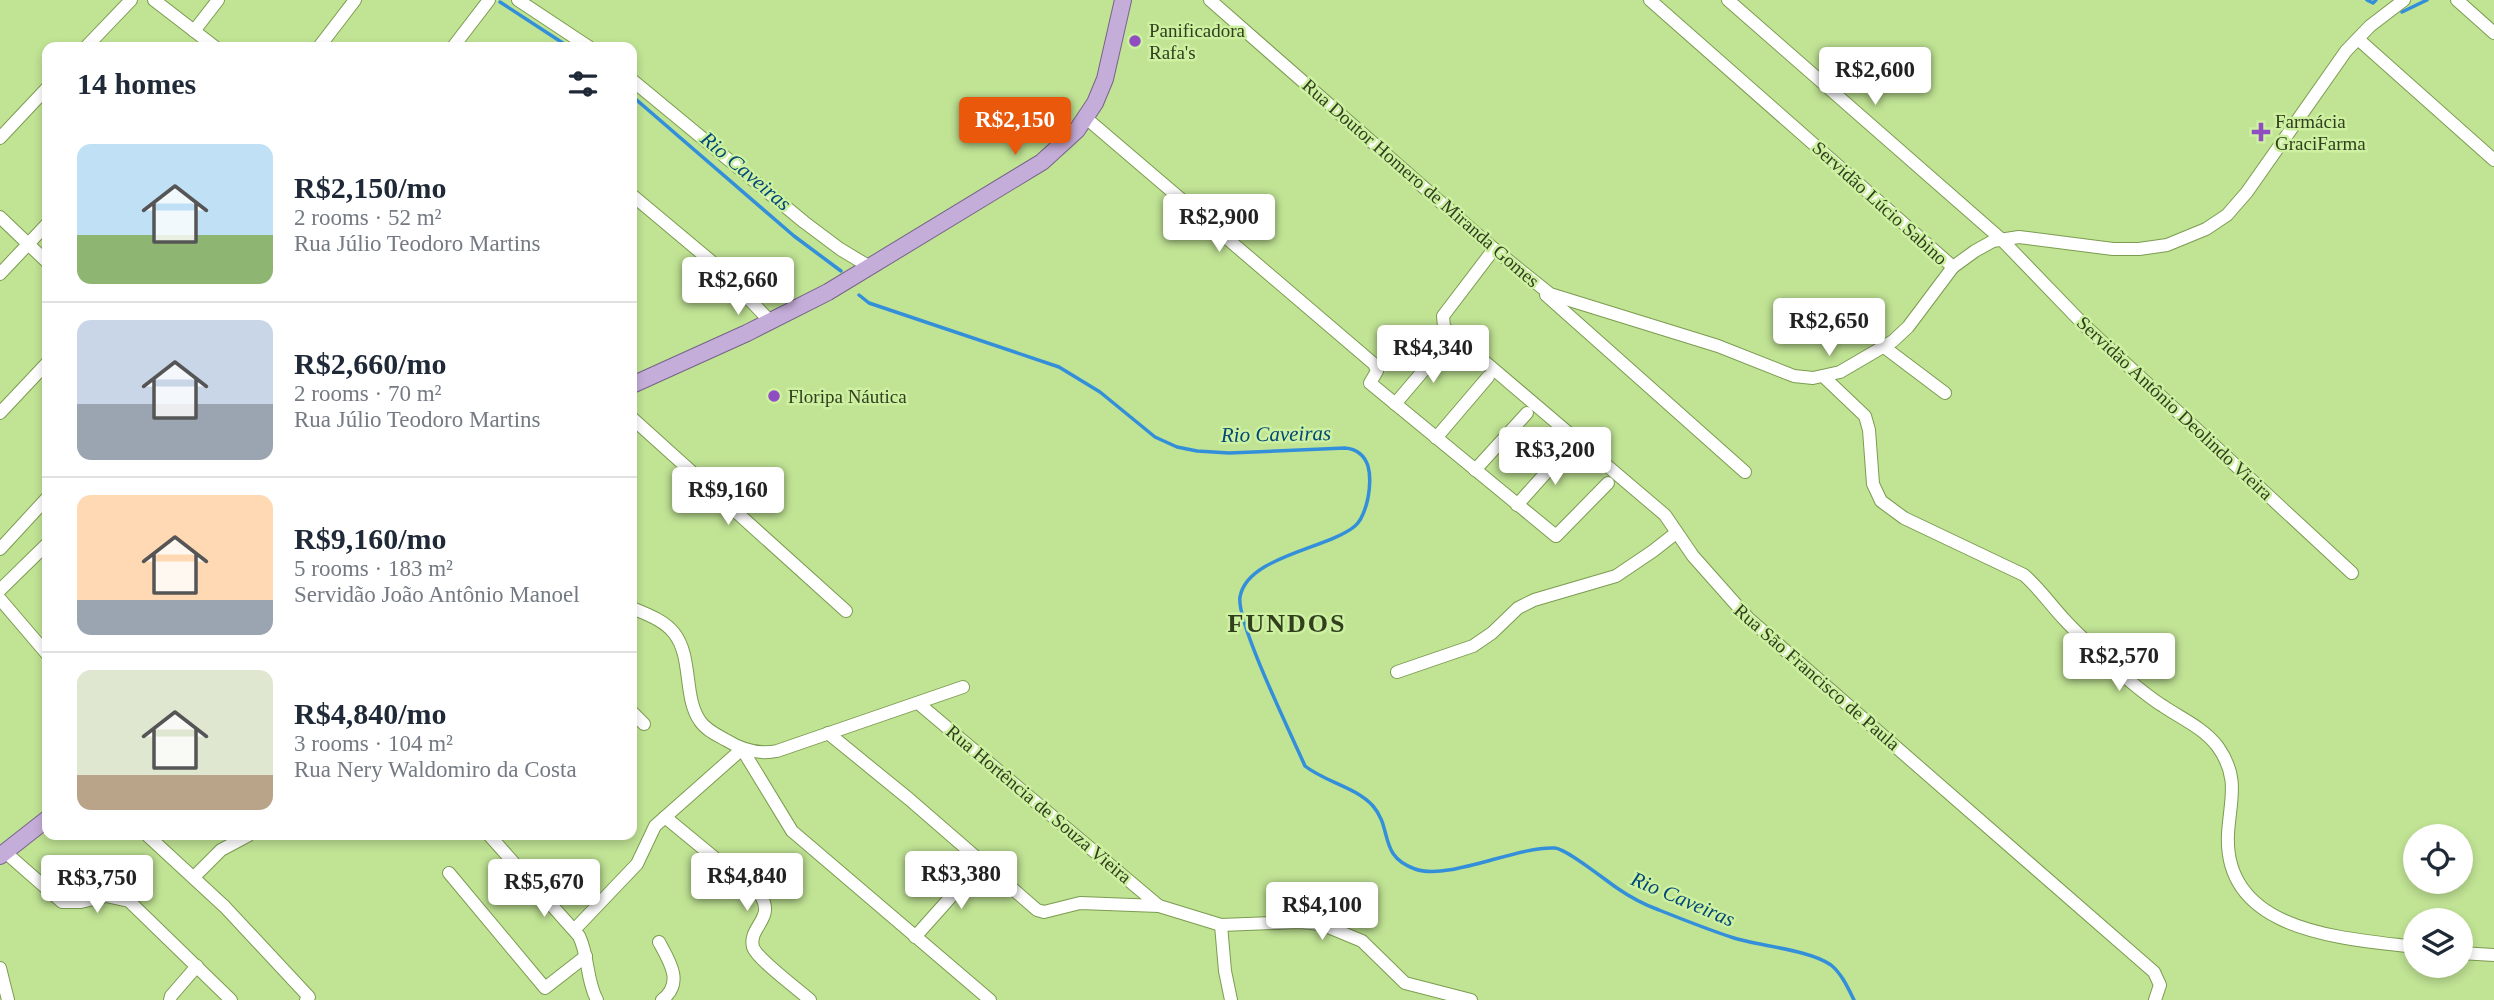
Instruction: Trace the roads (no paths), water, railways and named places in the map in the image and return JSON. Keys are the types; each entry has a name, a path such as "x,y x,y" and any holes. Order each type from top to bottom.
{"main road":[{"path":"637,383 828,292 1042,162 1067,140 1086,118 1105,79 1123,0"},
{"path":"3,854 42,823"}],"street":[{"path":"91,42 131,0"},
{"path":"154,0 208,42"},
{"path":"194,31 218,0"},
{"path":"323,42 355,0"},
{"path":"457,42 489,0"},
{"path":"518,0 581,42"},
{"name":"Rua Doutor Homero de Miranda Gomes","path":"1210,0 1536,284 1563,299 1705,342 1786,373 1805,377 1824,377 1849,368 1884,347 1908,327 1953,267 1984,246 2001,239 2033,238 2126,250 2167,246 2195,236 2227,215 2247,192 2329,73 2358,39 2397,2"},
{"name":"Servidão Lúcio Sabino","path":"1650,0 1953,267"},
{"name":"Servidão Antônio Deolindo Vieira","path":"1728,0 2001,239 2085,326 2352,573"},
{"path":"2457,0 2494,33"},
{"path":"2358,39 2494,160"},
{"path":"637,84 819,233 870,267"},
{"path":"0,138 42,93"},
{"path":"1086,118 1374,364 1377,371 1370,383 1556,537 1608,483"},
{"path":"637,199 718,267 771,321"},
{"path":"0,217 42,257"},
{"path":"0,274 42,229"},
{"name":"Rua São Francisco de Paula","path":"1494,249 1443,316 1444,327 1665,515 1676,533 1730,600 1748,618 2119,940 2158,978 2160,992 2155,1000"},
{"path":"1536,284 1745,472"},
{"path":"1395,404 1446,344"},
{"path":"1884,347 1945,393"},
{"path":"0,413 42,368"},
{"path":"1436,438 1488,377"},
{"path":"1824,377 1866,416 1870,430 1872,484 1881,501 1904,518 2024,575 2038,587 2070,625 2131,682 2213,741 2229,768 2234,789 2228,832 2229,858 2237,881 2254,903 2277,918 2304,929 2403,945"},
{"path":"1475,470 1527,412"},
{"path":"637,423 846,611"},
{"path":"1517,505 1569,447"},
{"path":"0,549 42,503"},
{"path":"1396,672 1473,646 1492,633 1518,608 1534,600 1616,576 1676,533"},
{"path":"0,590 42,549"},
{"path":"0,599 42,648"},
{"path":"637,610 652,617 674,633 683,653 694,706 701,723 742,749 769,752 963,687"},
{"name":"Rua Hortência de Souza Vieira","path":"918,703 1159,906"},
{"path":"637,717 644,724"},
{"path":"828,733 1037,910 1044,912 1080,903 1159,906 1221,925 1300,922 1321,924 1362,941 1405,983 1471,1000"},
{"path":"575,929 637,864 655,826 742,749"},
{"path":"742,749 792,831 990,1000"},
{"path":"665,817 761,896 766,909 753,937 755,951 810,1000"},
{"path":"153,840 194,877 309,997 306,1000"},
{"path":"194,877 221,850 240,840"},
{"path":"494,840 575,929 583,943 589,979 597,1000"},
{"path":"3,854 62,902 81,902 106,896 130,901 231,1000"},
{"path":"915,937 982,862"},
{"path":"449,873 545,988 586,956"},
{"path":"1221,925 1225,971 1231,1000"},
{"path":"659,942 669,961 674,982 673,989 662,1000"},
{"path":"2473,954 2494,955"},
{"path":"170,1000 197,966"},
{"path":"0,968 8,1000"}],"waterway":[{"path":"2367,0 2373,3 2376,0"},
{"path":"2402,12 2427,0"},
{"name":"Rio Caveiras","path":"500,2 561,42"},
{"name":"Rio Caveiras","path":"637,100 794,236 841,271"},
{"name":"Rio Caveiras","path":"859,295 869,303 1059,367 1100,392 1155,437 1177,447 1229,453 1345,448 1359,453 1368,466 1370,482 1362,517 1355,526 1343,534 1290,555 1257,572 1246,583 1240,597 1241,610 1255,654 1305,766 1366,799 1379,815 1391,849 1403,864 1429,871 1446,870 1521,852 1555,848 1577,859 1627,895 1654,908 1734,938 1822,960 1838,973 1854,1000"}],"place":[{"name":"Panificadora Rafa's","path":"1135,41"},
{"name":"Farmácia GraciFarma","path":"2261,132"},
{"name":"Floripa Náutica","path":"774,396"}],"district":[{"name":"FUNDOS","path":"1287,623"}]}
